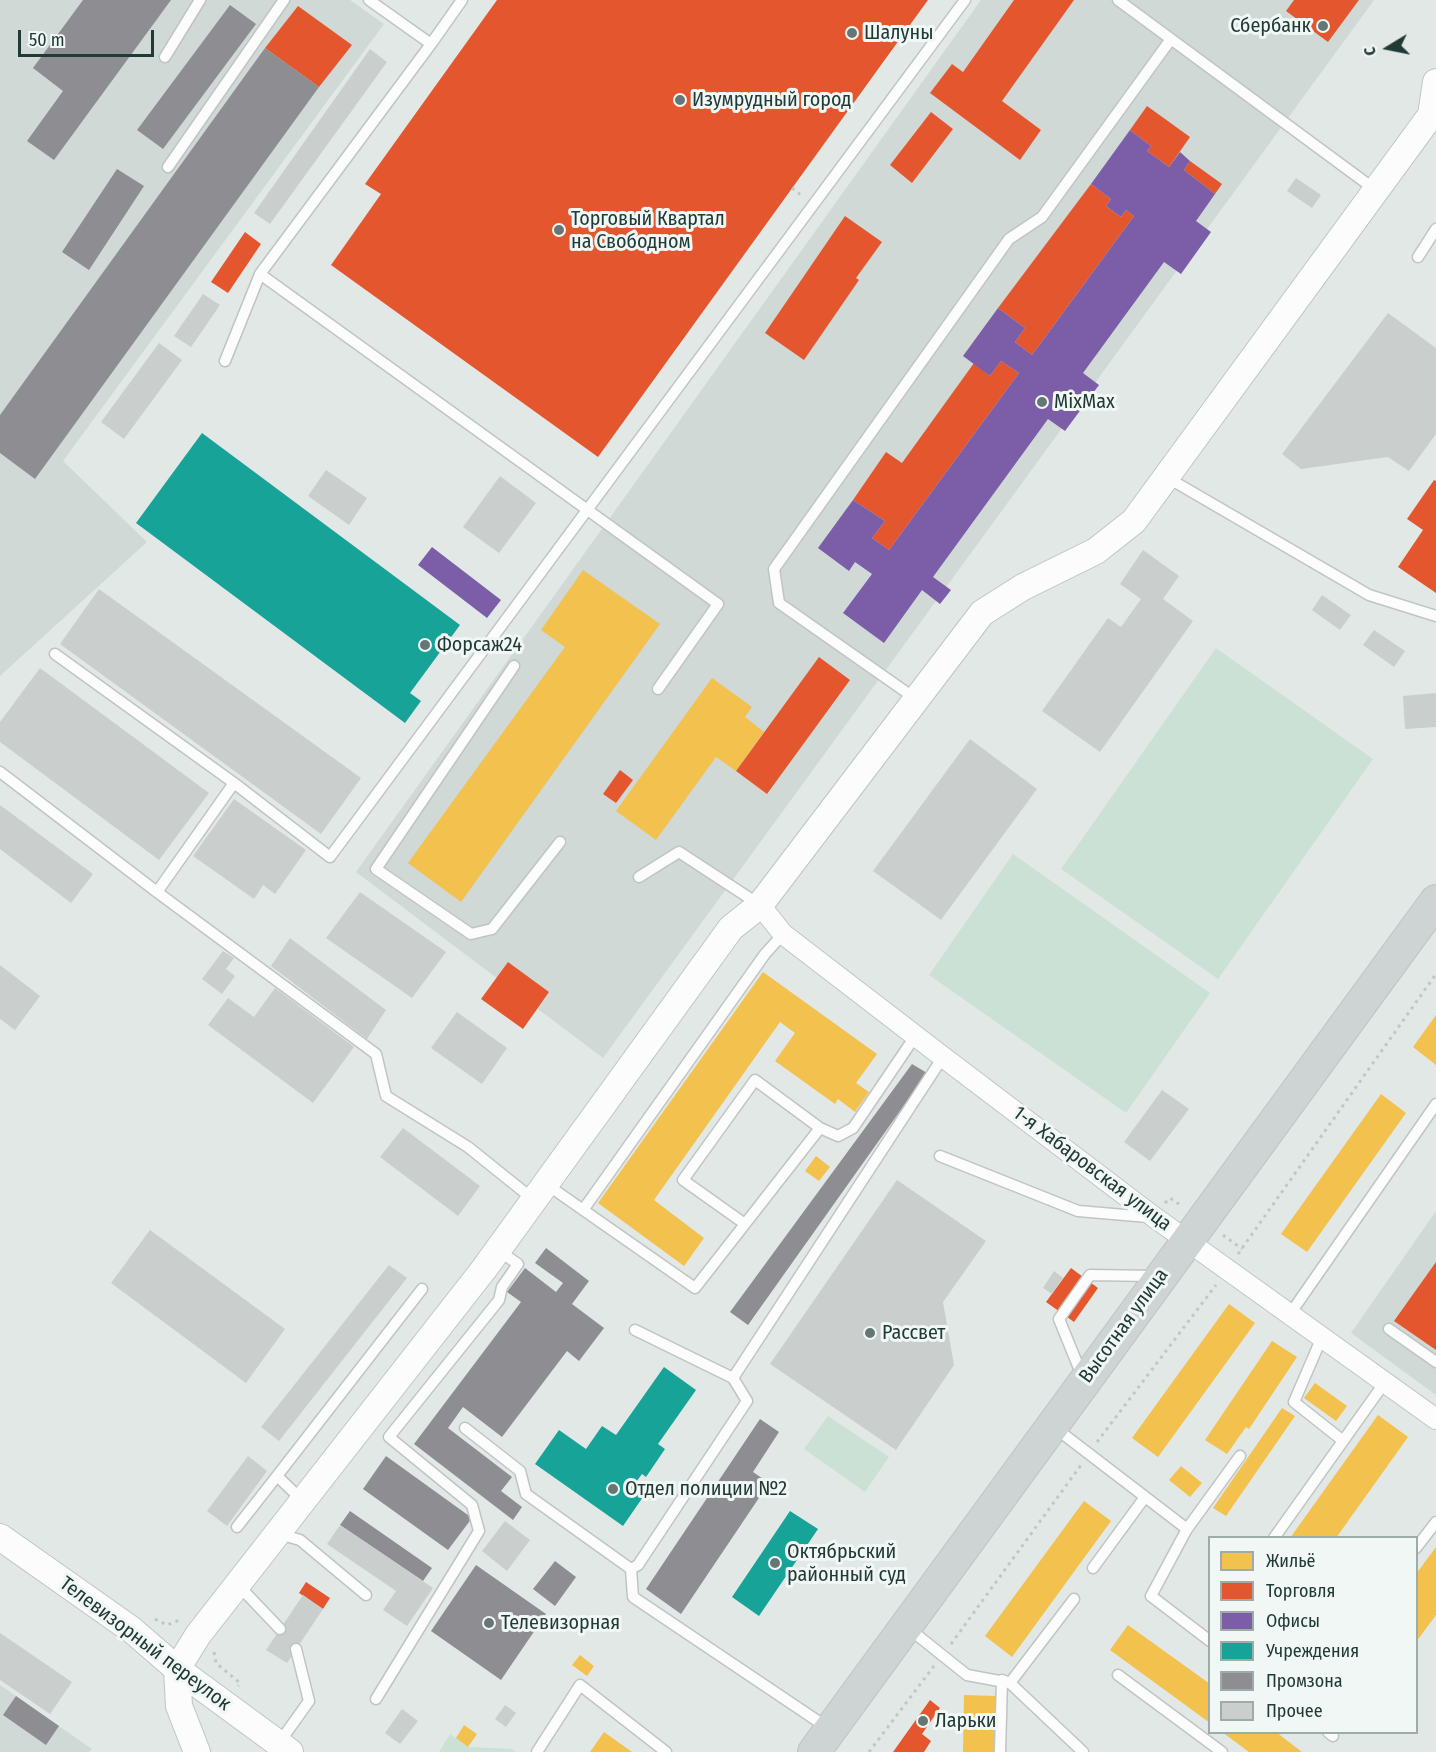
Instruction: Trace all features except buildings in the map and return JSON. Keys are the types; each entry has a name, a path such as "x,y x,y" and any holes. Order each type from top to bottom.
{"main road":[{"name":"Высотная улица","path":"822,1741 1436,901"}],"street":[{"path":"197,1752 178,1706 177,1669 198,1635 499,1251 731,928 760,905 982,613 1023,587 1096,551 1134,521 1168,478 1431,116 1436,82"},
{"name":"1-я Хабаровская улица","path":"760,905 783,934 943,1057 1159,1211 1188,1240 1436,1419"},
{"name":"Телевизорный переулок","path":"0,1537 132,1630 177,1669 285,1748"}],"lane":[{"path":"165,57 200,0"},
{"path":"168,167 284,0"},
{"path":"369,0 431,44"},
{"path":"225,361 260,274 462,0"},
{"path":"55,654 234,783 330,857 965,0"},
{"path":"1118,0 1377,192"},
{"path":"918,700 779,603 774,569 1009,239 1042,217 1171,39"},
{"path":"1418,257 1436,229"},
{"path":"260,274 718,604 658,689"},
{"path":"1168,478 1370,595 1436,616"},
{"path":"514,666 376,869 471,934 492,929 560,842"},
{"path":"0,772 376,1054 386,1096 540,1192 584,1210 695,1288 820,1128"},
{"path":"157,892 234,783"},
{"path":"639,877 679,852 760,905"},
{"path":"584,1210 765,954 783,934"},
{"path":"745,1224 683,1180 755,1080 820,1128 838,1136 853,1128 916,1035"},
{"path":"733,1378 943,1057"},
{"path":"1290,1314 1436,1104"},
{"path":"940,1156 1078,1210 1159,1211"},
{"path":"376,1699 479,1531 472,1505 389,1437 499,1300 502,1287 518,1264 499,1251"},
{"path":"1084,1380 1059,1319 1090,1275 1161,1276"},
{"path":"237,1527 422,1289"},
{"path":"631,1569 638,1565 747,1401 733,1378 635,1329"},
{"path":"1389,1329 1436,1362"},
{"path":"1322,1337 1294,1402 1342,1440"},
{"path":"1275,1536 1385,1382"},
{"path":"1052,1425 1187,1529"},
{"path":"465,1428 520,1471 526,1494 631,1569"},
{"path":"1208,1640 1151,1596 1187,1529 1240,1456"},
{"path":"277,1476 302,1500"},
{"path":"1093,1568 1145,1497"},
{"path":"1418,1545 1436,1522"},
{"path":"278,1533 300,1540 366,1595"},
{"path":"631,1569 633,1597 822,1741"},
{"path":"238,1585 280,1629"},
{"path":"1000,1752 1006,1681 1074,1599"},
{"path":"905,1625 967,1676 1006,1681 1068,1747 1083,1752"},
{"path":"285,1748 309,1701 296,1649"},
{"path":"1118,1675 1222,1752"},
{"path":"537,1752 580,1684 666,1752"}],"path":[{"path":"1238,1255 1436,974"},
{"path":"1159,1211 1170,1198 1182,1206"},
{"path":"1223,1235 1242,1249"},
{"path":"869,1752 943,1655 1089,1453 1217,1284"},
{"path":"152,1617 167,1625 177,1621 180,1623"},
{"path":"213,1646 216,1662 240,1683 238,1686"}],"shaded area":[{"path":"0,0 350,0 384,24 63,461 147,542 0,676"},
{"path":"981,0 1374,0 603,1058 356,872"},
{"path":"1436,1211 1436,1395 1351,1333"},
{"path":"0,1685 92,1749 89,1752 0,1752"}],"green space":[{"path":"1216,648 1373,759 1218,979 1061,869"},
{"path":"1013,854 1210,993 1126,1113 929,975"},
{"path":"828,1416 889,1457 865,1492 804,1449"},
{"path":"450,1734 468,1747 512,1749 516,1752 439,1752"}],"place":[{"name":"Сбербанк","path":"1323,26"},
{"name":"Шалуны","path":"852,33"},
{"name":"Изумрудный город","path":"680,100"},
{"name":"Торговый Квартал на Свободном","path":"559,230"},
{"name":"MixMax","path":"1042,402"},
{"name":"Форсаж24","path":"425,645"},
{"name":"Рассвет","path":"870,1333"},
{"name":"Отдел полиции №2","path":"613,1489"},
{"name":"Октябрьский районный суд","path":"775,1563"},
{"name":"Телевизорная","path":"489,1623"},
{"name":"Ларьки","path":"923,1721"}]}
